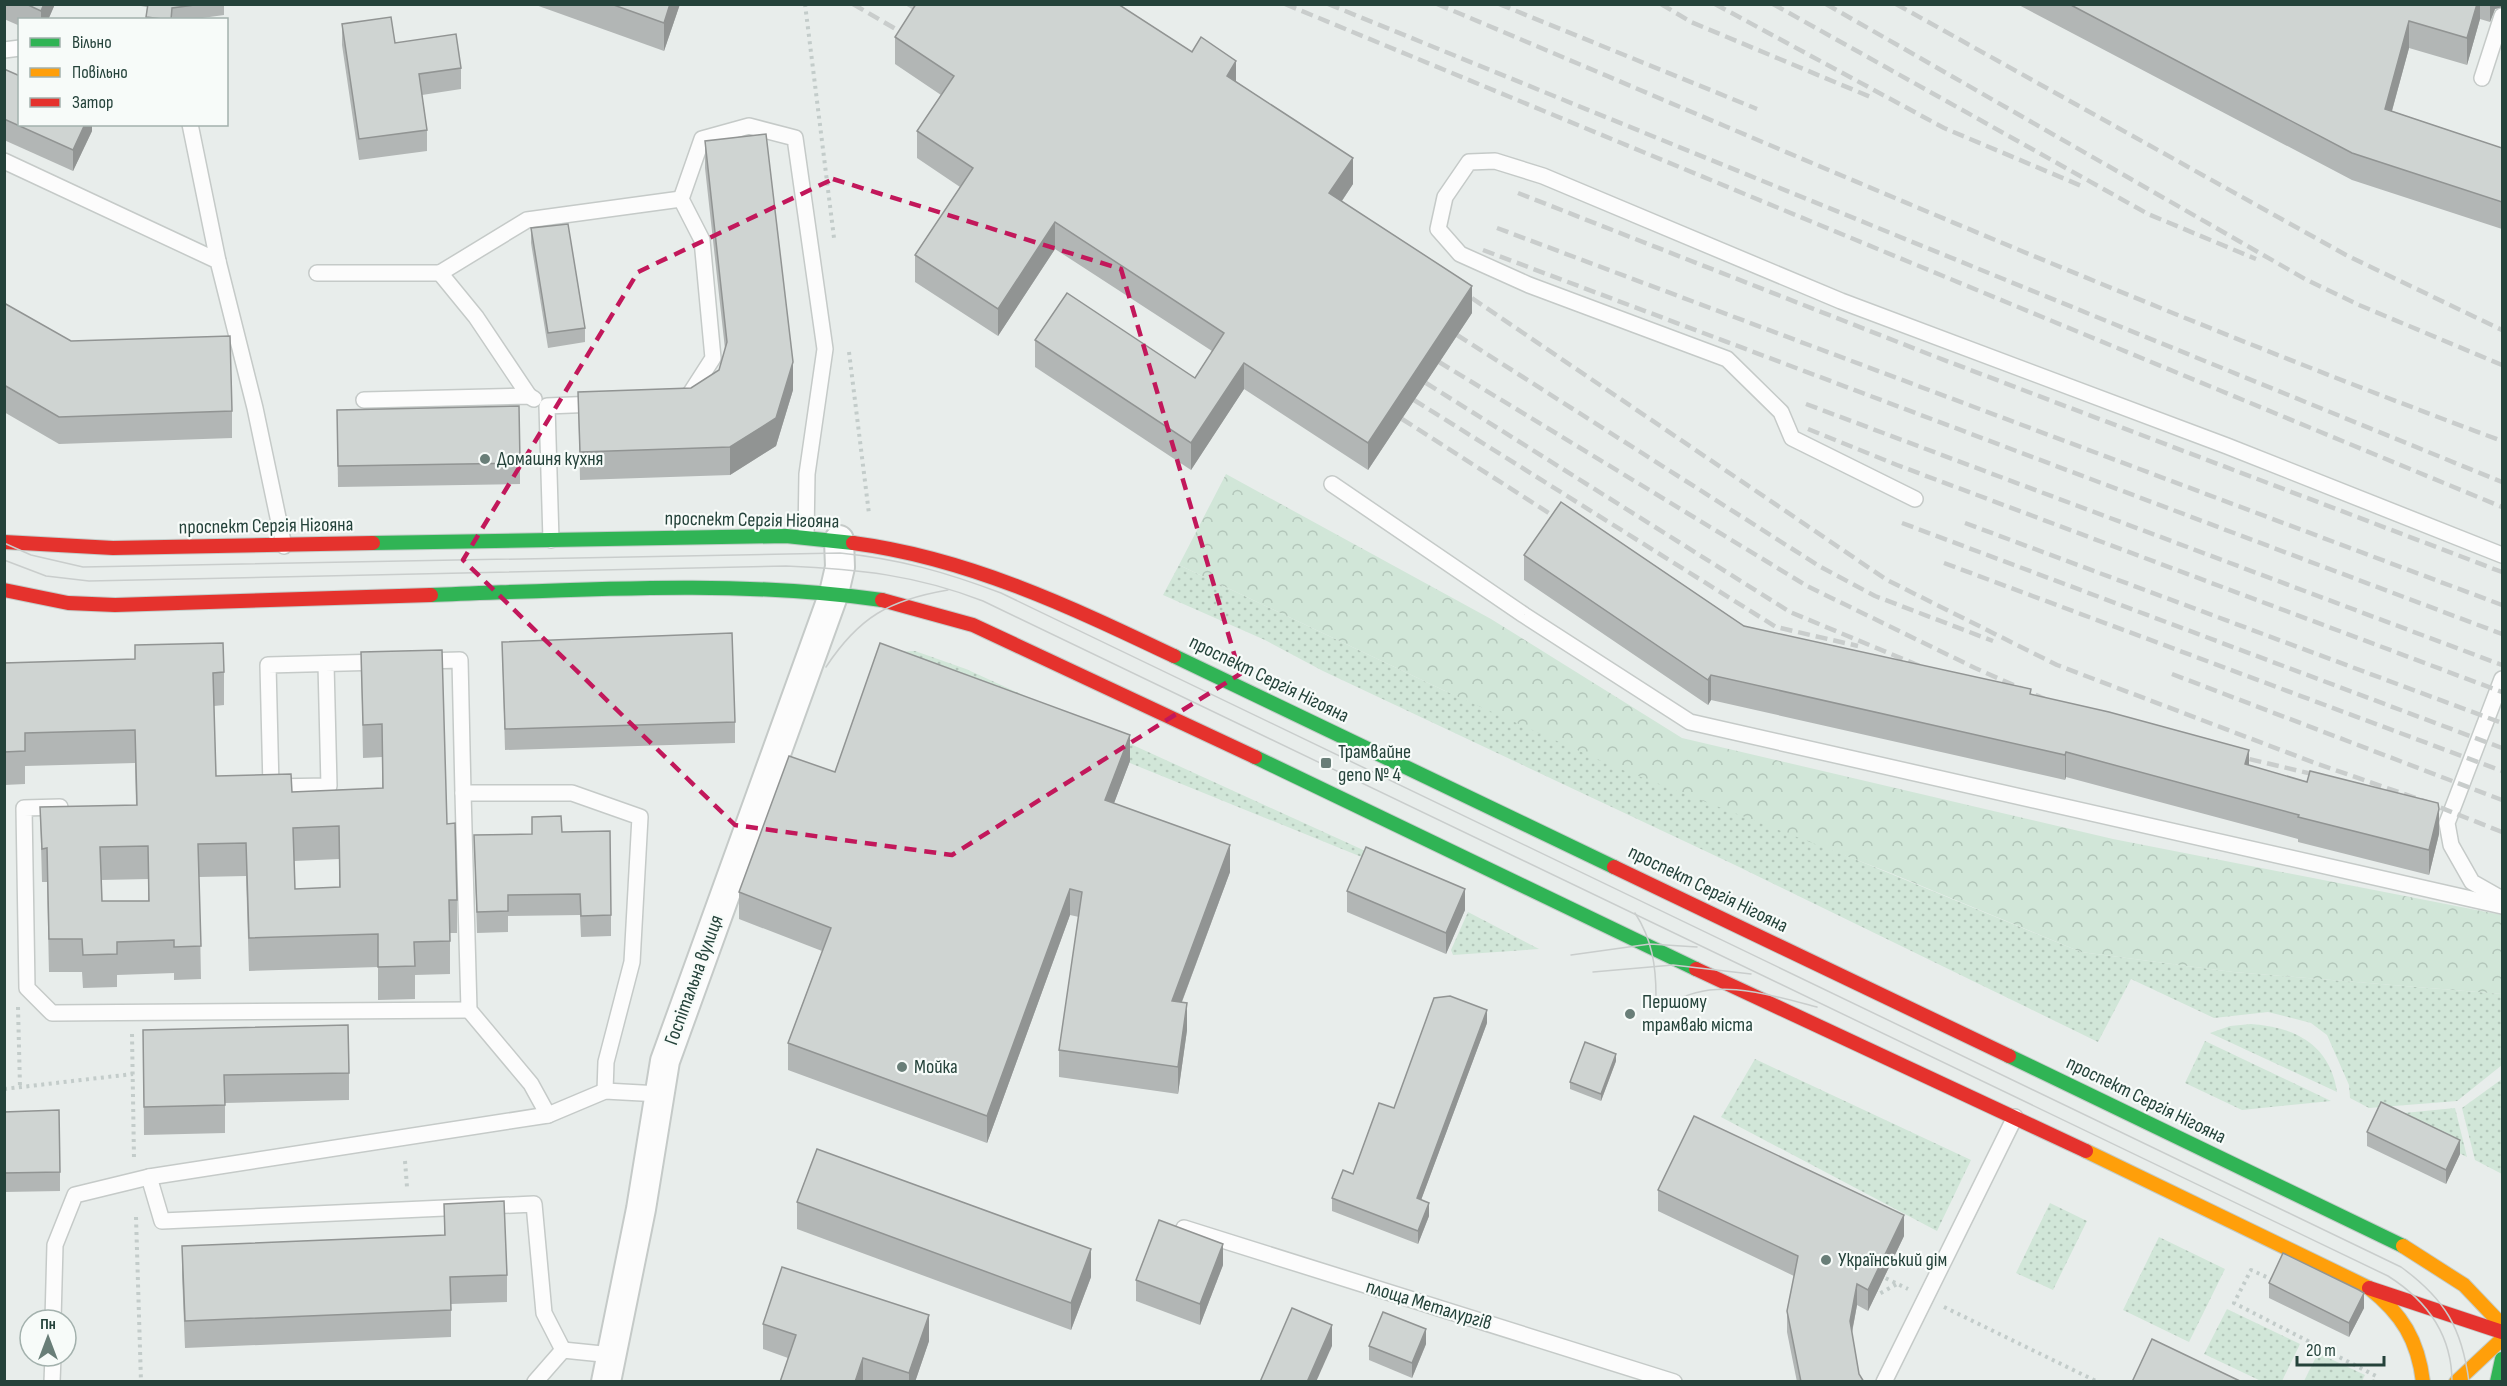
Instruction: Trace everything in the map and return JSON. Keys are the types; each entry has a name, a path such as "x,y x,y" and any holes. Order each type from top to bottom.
{"main road":[{"name":"проспект Сергія Нігояна","path":"4,542 113,548 806,537 839,540 922,555 979,570 1076,609 2386,1237 2439,1265 2462,1283 2502,1325"},
{"path":"4,590 68,603 115,605 651,588 834,593 897,602 973,625 1452,850 1742,991 2015,1117 2369,1288 2502,1332"},
{"path":"2369,1288 2393,1305 2411,1330 2421,1358 2422,1382"},
{"path":"2456,1382 2502,1340"},
{"path":"2497,1382 2502,1359"}],"street":[{"path":"4,524 53,543"},
{"name":"Госпітальна вулиця","path":"609,1368 665,1061 834,593 840,567 839,540"}],"lane":[{"path":"2482,78 2502,16"},
{"path":"190,126 218,261 255,408 284,546"},
{"path":"675,400 687,400 713,358 702,240 681,199 702,139 749,126 795,138 825,349 807,474 806,537"},
{"path":"4,161 218,261"},
{"path":"1915,499 1792,438 1781,412 1727,359 1529,285 1460,254 1438,229 1444,197 1469,162 1495,161 1543,176 1841,301 2227,446 2502,555"},
{"path":"317,273 440,273 527,220 681,199"},
{"path":"440,273 476,317 529,396 547,406 617,403"},
{"path":"364,400 529,396"},
{"path":"547,406 551,540"},
{"path":"1332,484 1524,615 1690,722 2502,906"},
{"path":"326,664 329,786 271,787 268,665 459,660 470,1010 531,1084 548,1115"},
{"path":"2502,679 2447,823 2451,845 2472,882 2502,899"},
{"path":"463,793 572,793 640,817 632,962 606,1062 605,1091"},
{"path":"78,807 24,808 27,988 52,1013 470,1010"},
{"path":"54,1308 56,1245 75,1196 149,1177 548,1115 605,1091 660,1094"},
{"path":"1884,1382 2015,1117"},
{"path":"149,1177 162,1221 534,1204 544,1313 563,1350 609,1368"},
{"name":"площа Металургів","path":"1184,1228 1674,1382"},
{"path":"535,1382 563,1350"}],"path":[{"path":"805,4 810,42"},
{"path":"20,1088 16,1011 27,988"},
{"path":"4,1089 133,1074"},
{"path":"2276,1282 2251,1270 2234,1303 2376,1376 2374,1382"},
{"path":"1897,1284 1879,1294 1874,1291 1873,1272 2098,1382"}],"highlighted area":[{"path":"833,179 1121,269 1240,674 952,855 735,825 463,560 638,272"}],"green space":[{"path":"1226,474 1491,619 1682,738 2113,839 2502,915 2502,994 2233,972 2081,952 1888,872 1615,767 1443,690 1179,565"},
{"path":"1179,565 1443,690 2081,952 2233,972 2502,994 2502,1065 2457,1101 2369,1108 2350,1098 2349,1085 2327,1035 2311,1023 2268,1012 2214,1018 2131,979 2098,1042 1735,865 1323,671 1265,640 1163,595"},
{"path":"915,651 966,669 1372,854 1369,860 1088,746 896,652"},
{"path":"1468,912 1539,949 1453,955 1451,950"},
{"path":"2251,1024 2282,1029 2308,1042 2327,1062 2337,1092 2210,1033 2230,1026"},
{"path":"2205,1041 2331,1101 2242,1110 2185,1083"},
{"path":"1755,1059 1971,1160 1937,1231 1721,1117"},
{"path":"2502,1079 2502,1174 2475,1160 2462,1108"},
{"path":"2455,1108 2467,1157 2384,1115"},
{"path":"2050,1203 2087,1221 2053,1290 2016,1273"},
{"path":"2159,1237 2225,1269 2189,1342 2123,1310"},
{"path":"2227,1309 2300,1344 2282,1381 2261,1381 2204,1354"},
{"path":"2318,1353 2365,1375 2362,1381 2304,1381"}],"building":[{"path":"26,4 44,4 41,11"},
{"path":"148,4 202,4 172,8 171,18 146,17"},
{"path":"611,4 670,4 664,23"},
{"path":"916,4 1118,4 1192,52 1201,37 1236,61 1227,76 1353,158 1329,193 1472,286 1368,443 1244,363 1191,443 1035,340 1067,293 1195,378 1224,333 1055,222 998,309 915,255 973,168 917,131 954,76 895,37"},
{"path":"2069,4 2477,4 2467,38 2409,21 2385,109 2502,148 2502,202 2352,153"},
{"path":"391,17 395,43 456,34 461,68 419,74 427,130 359,139 342,24"},
{"path":"4,69 18,75 18,125 4,119"},
{"path":"20,126 84,126 73,150"},
{"path":"766,134 793,362 776,418 730,447 580,452 578,392 691,388 719,370 727,342 705,141"},
{"path":"568,224 585,328 548,333 531,228"},
{"path":"4,303 71,341 230,336 232,411 59,417 4,385"},
{"path":"519,406 520,463 338,466 337,410"},
{"path":"1561,502 1744,626 2031,689 2030,694 2109,712 2249,750 2245,764 2307,782 2310,771 2438,803 2439,809 2429,850 2298,817 2299,815 2066,752 2065,755 1711,675 1708,680 1524,555"},
{"path":"732,633 735,722 505,729 502,642"},
{"path":"223,643 224,672 213,673 216,776 291,774 292,792 383,788 382,724 363,725 361,652 442,650 447,824 455,823 457,900 449,900 450,941 414,942 415,966 378,967 378,934 249,938 246,843 198,844 201,946 174,947 174,940 117,942 117,954 83,955 82,939 49,939 47,848 42,849 40,807 137,805 135,730 25,733 25,751 4,752 4,663 135,659 135,645","holes":["339,826 340,887 295,889 293,828","148,846 149,901 102,901 100,847"]},
{"path":"880,643 1130,735 1105,800 1230,845 1172,1001 1187,1003 1178,1067 1059,1050 1082,892 1070,889 987,1116 788,1043 831,928 739,892 789,756 835,772"},
{"path":"561,816 562,832 610,831 611,915 581,916 580,894 508,895 508,911 477,912 474,835 532,834 532,817"},
{"path":"1366,847 1465,889 1446,933 1347,891"},
{"path":"1450,996 1487,1010 1417,1198 1429,1203 1418,1231 1332,1198 1343,1170 1353,1174 1379,1103 1394,1108 1434,998"},
{"path":"348,1025 349,1073 224,1075 225,1105 144,1107 143,1030"},
{"path":"1585,1042 1616,1054 1601,1094 1570,1082"},
{"path":"2381,1102 2460,1140 2446,1170 2367,1132"},
{"path":"59,1110 60,1172 4,1173 4,1112"},
{"name":"Український дім","path":"1694,1116 1904,1215 1868,1290 1857,1284 1850,1321 1859,1374 1864,1382 1801,1382 1787,1311 1798,1256 1658,1190"},
{"path":"817,1149 1091,1249 1071,1303 797,1202"},
{"path":"504,1201 507,1275 450,1277 451,1310 185,1321 182,1246 445,1235 444,1204"},
{"path":"1159,1220 1223,1244 1200,1304 1136,1280"},
{"path":"2283,1253 2364,1293 2349,1323 2269,1283"},
{"path":"782,1267 929,1315 909,1373 863,1358 855,1382 780,1382 796,1335 763,1324"},
{"path":"1292,1308 1332,1325 1307,1382 1260,1382"},
{"path":"1383,1312 1426,1329 1412,1363 1369,1346"},
{"path":"2152,1339 2242,1382 2132,1382"}],"tram line":[{"path":"4,543 31,555 83,567 840,553 922,567 961,579 1001,593 2401,1267 2429,1291 2449,1316 2462,1346 2469,1382"},
{"path":"4,560 46,576 89,581 786,566 886,575 958,592 983,601 2388,1276 2414,1296 2434,1320 2447,1349 2452,1382"},
{"path":"826,667 851,635 877,614 909,599 948,590"},
{"path":"1635,913 1652,953 1656,996"},
{"path":"1571,955 1650,944 1697,947"},
{"path":"1593,972 1673,965 1751,974"},
{"path":"1672,1003 1688,995 1724,989 1762,993 1817,1007"}],"railway":[{"path":"853,4 911,38"},
{"path":"908,4 926,15"},
{"path":"1285,4 2502,507"},
{"path":"1328,4 2502,482"},
{"path":"1437,4 2101,284 2502,441"},
{"path":"1499,4 1757,109"},
{"path":"1661,4 1691,22 1873,98"},
{"path":"1715,4 1944,128 2084,187"},
{"path":"1773,4 2148,214 2256,259"},
{"path":"1826,4 2305,279 2359,305 2502,365"},
{"path":"1896,4 2346,255 2502,330"},
{"path":"1518,193 1931,355 2502,572"},
{"path":"1497,228 2502,605"},
{"path":"1483,250 2502,634"},
{"path":"1457,288 1887,580 2057,665 2315,763 2427,802"},
{"path":"1457,335 1819,566 1875,596 1993,641"},
{"path":"1439,362 1807,586 1975,668 2054,703"},
{"path":"1426,383 1790,612 1927,669"},
{"path":"1414,400 1776,627 1858,646"},
{"path":"1806,404 2502,665"},
{"path":"1402,419 1566,524"},
{"path":"1808,429 1897,465 2502,692"},
{"path":"1902,523 2502,748"},
{"path":"1965,523 2502,723"},
{"path":"1944,563 2502,771"},
{"path":"2172,674 2502,800"},
{"path":"2232,755 2325,777"},
{"path":"2424,801 2502,832"}],"traffic: fast":[{"path":"373,543 786,536 853,543"},
{"path":"431,595 714,588 770,590 882,600"},
{"path":"1174,656 1614,867"},
{"path":"1255,757 1696,969"},
{"path":"2009,1056 2403,1246"},
{"path":"2497,1382 2502,1359"}],"traffic: slow":[{"path":"2086,1151 2369,1288 2391,1308 2406,1329 2417,1353 2423,1382"},
{"path":"2403,1246 2464,1285 2502,1325"},
{"path":"2456,1382 2502,1339"}],"traffic: jam":[{"path":"4,542 113,548 373,543"},
{"path":"853,543 896,550 978,572 1097,620 1174,656"},
{"path":"4,590 68,603 115,605 431,595"},
{"path":"882,600 973,625 1255,757"},
{"path":"1614,867 2009,1056"},
{"path":"1696,969 2086,1151"},
{"path":"2369,1288 2502,1332"}],"place":[{"name":"Домашня кухня","path":"485,459"},
{"name":"Трамвайне депо № 4","path":"1326,763"},
{"name":"Першому трамваю міста","path":"1630,1014"},
{"name":"Мойка","path":"902,1067"},
{"name":"Український дім","path":"1826,1260"}]}
